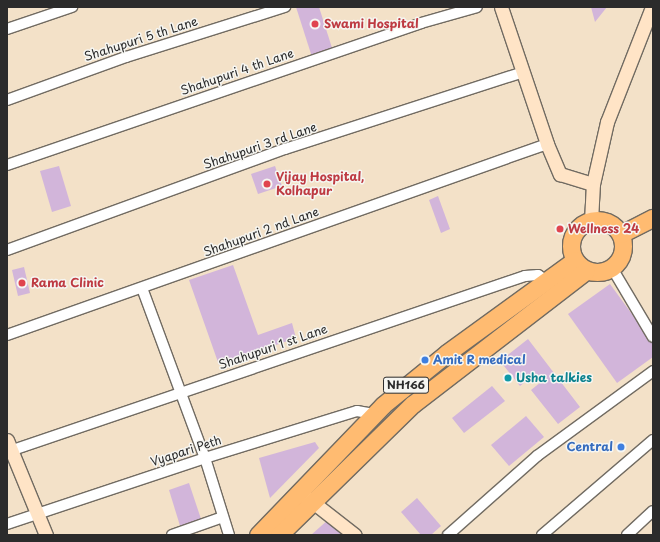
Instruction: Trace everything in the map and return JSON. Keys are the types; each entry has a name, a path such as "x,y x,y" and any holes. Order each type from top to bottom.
{"highway":[{"path":"623,239 653,218"},
{"path":"577,259 597,273 612,268 620,261 623,239 611,224 591,221"},
{"name":"NH166","path":"577,259 575,233 591,221"},
{"path":"623,239 653,229"},
{"name":"NH166","path":"258,535 374,414 447,353 577,259"},
{"name":"NH166","path":"279,535 413,404 577,259"}],"street":[{"path":"7,29 72,7"},
{"name":"Shahupuri 5 th Lane","path":"7,100 126,57 285,7"},
{"name":"Shahupuri 4 th Lane","path":"7,165 421,23 477,7"},
{"path":"501,7 547,144 560,174 593,184"},
{"path":"591,221 593,184 612,105 652,7"},
{"name":"Shahupuri 3 rd Lane","path":"7,250 285,149 523,72"},
{"name":"Shahupuri 2 nd Lane","path":"7,335 547,144"},
{"path":"612,268 653,336"},
{"name":"Shahupuri 1 st Lane","path":"8,448 525,276 538,274 547,281"},
{"path":"142,288 205,458 229,535"},
{"path":"448,535 537,456 653,371"},
{"name":"Vyapari Peth","path":"7,524 205,458 357,411 374,414"},
{"path":"542,535 653,440"},
{"path":"8,448 39,514 46,535"},
{"path":"299,491 355,535"},
{"path":"627,535 653,511"},
{"path":"172,535 223,517"}],"building":[{"path":"296,7 319,7 333,51 312,57"},
{"path":"591,7 607,7 595,22"},
{"path":"59,166 71,206 52,212 40,171"},
{"path":"275,166 282,186 258,194 251,174"},
{"path":"438,196 450,229 441,233 429,200"},
{"path":"233,265 258,335 292,323 296,338 219,365 189,280"},
{"path":"24,267 30,293 18,296 12,270"},
{"path":"610,284 653,343 653,357 617,383 568,314"},
{"path":"528,339 580,407 558,424 531,390 541,382 535,374 520,386 500,361"},
{"path":"492,386 505,401 464,433 452,418"},
{"path":"526,416 544,437 509,466 491,445"},
{"path":"315,442 319,448 270,498 259,458"},
{"path":"189,483 202,522 181,529 169,490"},
{"path":"417,498 441,526 431,535 421,535 401,512"},
{"path":"329,519 344,535 311,535"}],"place":[{"name":"Swami Hospital","path":"315,24"},
{"name":"Vijay Hospital, Kolhapur","path":"267,184"},
{"name":"Wellness 24","path":"560,229"},
{"name":"Rama Clinic","path":"22,283"},
{"name":"Amit R medical","path":"425,360"},
{"name":"Usha talkies","path":"508,378"},
{"name":"Central","path":"621,447"}]}
